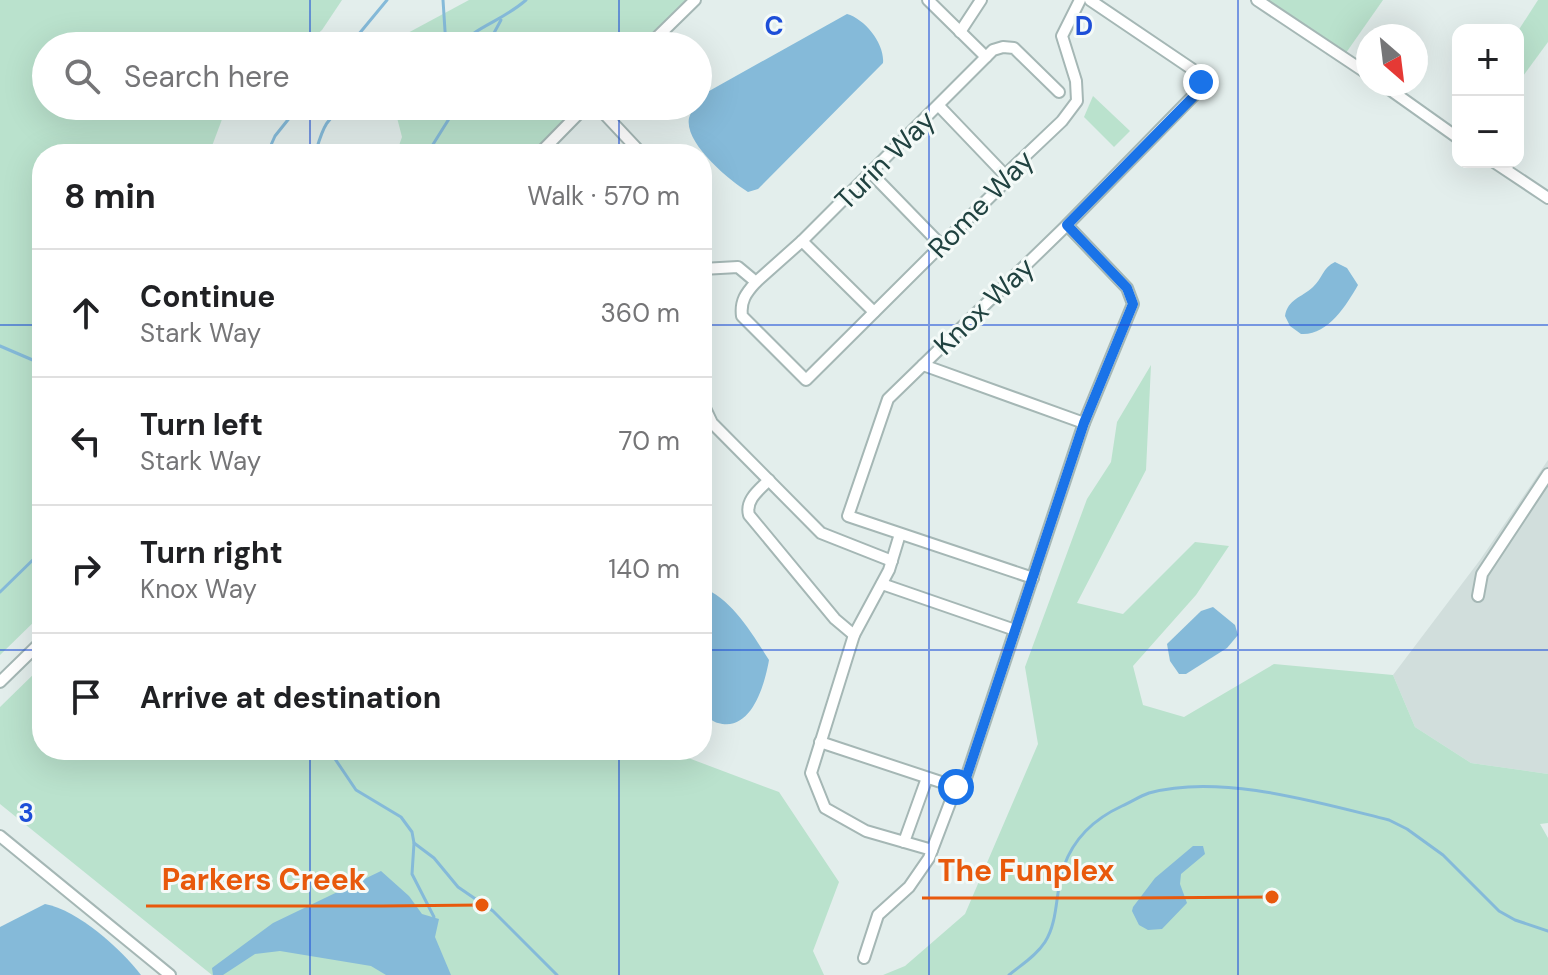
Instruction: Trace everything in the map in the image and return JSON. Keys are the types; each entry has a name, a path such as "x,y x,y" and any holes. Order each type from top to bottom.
{"street":[{"path":"662,32 695,0"},
{"path":"928,0 986,57 993,50 1014,48 1059,92"},
{"path":"960,32 981,0"},
{"name":"Rome Way","path":"756,282 745,295 742,316 806,380 1001,186 1005,175 1062,121 1077,101 1076,81 1062,36 1080,0"},
{"name":"Knox Way","path":"1033,578 848,516 888,399 1196,94 1201,82 1192,69 1090,0"},
{"path":"1257,0 1356,66"},
{"name":"Turin Way","path":"756,282 802,241 986,57"},
{"path":"1399,96 1452,134"},
{"path":"939,106 1005,175"},
{"path":"549,144 572,120"},
{"path":"610,120 633,144"},
{"path":"1503,168 1548,198"},
{"path":"871,173 941,245"},
{"path":"864,958 878,915 909,887 932,850 956,787 965,781 1084,423 1133,304 1127,288 1067,225"},
{"path":"802,241 874,312"},
{"path":"712,268 738,267 756,282"},
{"path":"923,365 1084,423"},
{"path":"712,423 821,533 892,561"},
{"path":"1478,596 1482,574 1548,474"},
{"path":"769,480 749,502 749,515 835,619 854,635"},
{"path":"900,534 882,584 854,635 811,773 825,808 866,831 932,850"},
{"path":"882,584 1015,630"},
{"path":"0,682 32,651"},
{"path":"820,742 956,787"},
{"path":"904,842 927,778"},
{"path":"0,836 170,975"}],"shaded area":[{"path":"1548,460 1548,774 1471,763 1415,727 1393,675 1480,560"}],"green space":[{"path":"0,0 342,0 320,32 32,32 32,120 222,120 213,144 32,144 32,624 0,655"},
{"path":"469,0 693,0 661,32 410,32"},
{"path":"1255,0 1383,0 1366,24 1356,24 1356,39 1341,60"},
{"path":"1538,0 1548,0 1548,42 1524,75 1524,24"},
{"path":"1093,96 1130,131 1114,147 1084,117"},
{"path":"398,120 572,120 549,144 400,144 402,137"},
{"path":"1151,365 1146,470 1077,603 1123,614 1195,542 1229,546 1196,595 1133,666 1143,705 1184,717 1274,664 1393,675 1415,727 1471,763 1548,774 1548,823 1540,824 1548,838 1548,975 883,975 905,966 965,914 1038,744 1025,667 1087,499 1111,462 1117,422"},
{"path":"32,676 32,760 694,760 779,792 839,882 813,951 824,975 212,975 0,804 0,707"}],"water":[{"path":"847,14 872,33 883,56 883,63 758,189 748,192 712,162 712,144 697,144 689,128 689,120 712,120 712,89"},
{"path":"1335,262 1347,268 1358,285 1342,310 1327,325 1301,334 1290,326 1285,316 1287,310"},
{"path":"712,593 732,608 769,660 760,693 748,714 730,724 712,719"},
{"path":"1213,607 1235,625 1238,635 1227,648 1186,674 1179,674 1170,661 1167,644 1201,611"},
{"path":"1193,846 1203,846 1205,854 1181,874 1180,884 1187,903 1162,929 1148,930 1139,925 1133,907 1155,878"},
{"path":"381,871 409,896 422,914 439,919 435,937 451,975 386,975 371,966 280,951 255,954 223,975 213,975 212,968 273,923"},
{"path":"45,904 85,922 141,975 0,975 0,927"}],"waterway":[{"path":"361,32 387,0"},
{"path":"443,0 445,32"},
{"path":"476,32 526,0"},
{"path":"495,32 501,20"},
{"path":"271,144 288,120"},
{"path":"318,144 330,120"},
{"path":"433,144 448,120"},
{"path":"0,346 32,360"},
{"path":"0,592 32,561"},
{"path":"336,760 356,790 401,817 412,832 414,843 434,858 458,887 493,911 557,975"},
{"path":"1009,975 1045,942 1055,915 1064,866 1080,838 1112,811 1149,793 1177,788 1238,788 1389,820 1443,855 1499,911 1548,931"},
{"path":"414,843 412,874 434,917"}],"place":[{"name":"The Funplex","path":"1272,897"},
{"name":"Parkers Creek","path":"482,905"}],"route":[{"path":"956,787 965,781 1084,423 1133,304 1127,288 1067,225 1196,94 1201,82"}]}
